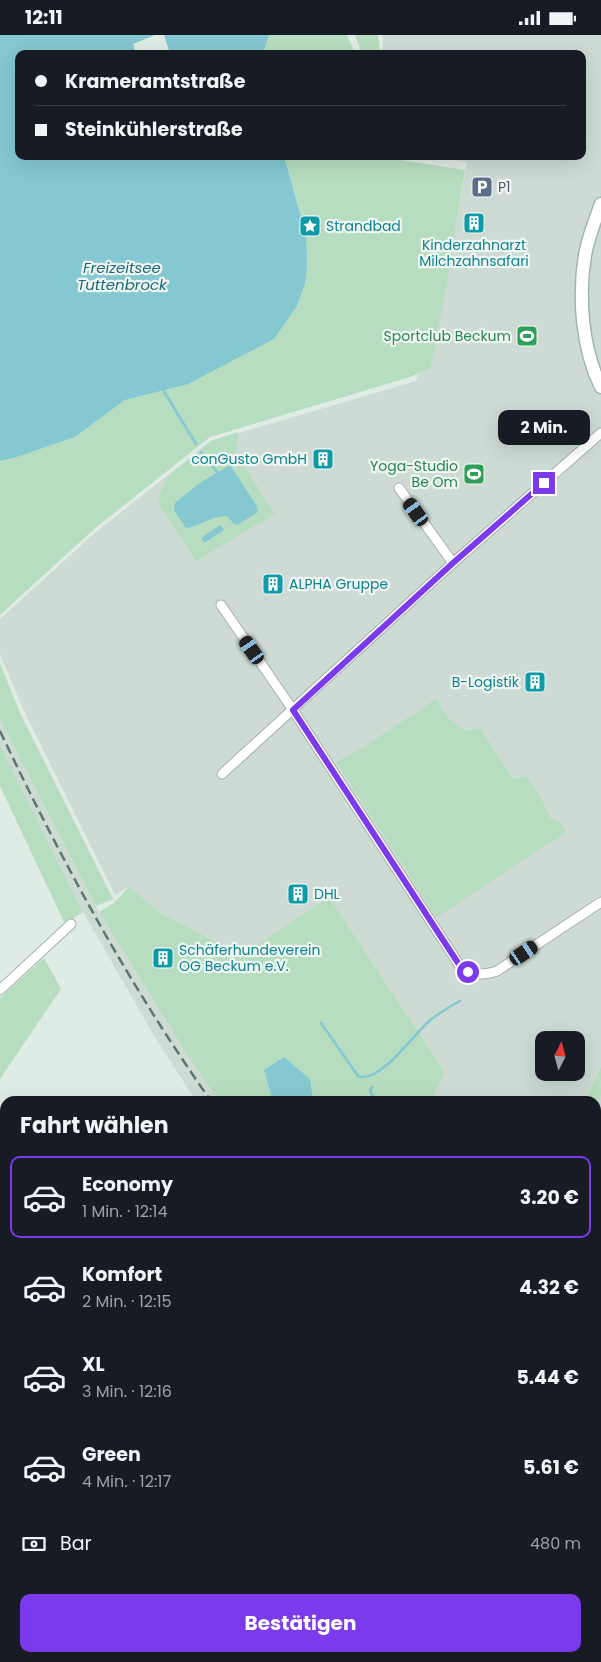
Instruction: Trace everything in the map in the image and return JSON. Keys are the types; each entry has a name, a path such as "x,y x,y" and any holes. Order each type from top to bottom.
{"street":[{"path":"601,204 585,255 582,279 585,334 590,358 601,387"},
{"path":"222,775 453,563 601,433"},
{"path":"400,488 453,563"},
{"path":"221,605 293,710 460,966 468,972 478,975 487,975 497,971 601,902"},
{"path":"0,990 71,924"}],"shaded area":[{"path":"383,35 601,35 601,1066 587,1096 433,1096 445,1072 329,897 241,955 161,913 129,887 115,895 25,713 0,655 0,619 96,532 211,441 416,381 418,374 431,368 467,162 455,160 586,160 586,50 383,50"},
{"path":"0,720 99,912 190,1059 216,1096 193,1096 156,1039 83,912 0,745"}],"green space":[{"path":"269,35 347,35 353,50 264,50"},
{"path":"355,35 378,35 380,50 361,50"},
{"path":"285,160 399,160 465,170 431,368 410,377 210,437 94,529 0,615 0,461 75,437 125,400 297,306 306,267 304,231"},
{"path":"238,432 236,453 275,514 196,561 158,503 159,496 167,477 211,441"},
{"path":"0,663 20,713 113,899 96,906 0,720"},
{"path":"436,699 450,720 466,731 480,728 513,779 526,776 542,800 550,818 559,822 566,832 437,917 336,762 359,750"},
{"path":"0,745 83,912 65,924 0,786"},
{"path":"129,887 161,913 241,955 329,897 445,1072 433,1096 216,1096 190,1059 99,912 114,903"},
{"path":"44,958 61,989 0,1079 0,998"},
{"path":"601,1066 601,1096 587,1096"}],"water":[{"name":"Freizeitsee Tuttenbrock","path":"0,35 269,35 264,50 15,50 15,160 285,160 306,234 307,264 305,283 297,306 274,339 188,384 125,400 75,437 0,461"},
{"path":"230,465 257,506 258,512 237,525 227,516 222,516 186,528 174,510 175,503 201,482"},
{"path":"220,525 224,530 204,543 201,538"},
{"path":"284,1057 310,1079 312,1096 272,1096 264,1070"}],"pier":[{"path":"155,35 164,35 169,50 135,50 133,44"}],"waterway":[{"path":"163,390 196,444"},
{"path":"201,452 217,472"},
{"path":"321,1023 358,1076 366,1077 376,1073 385,1066 427,1023 460,1001"},
{"path":"372,1087 370,1091 373,1096"}],"railway":[{"path":"0,731 47,827 124,967 208,1096"}],"place":[{"name":"P1","path":"482,187"},
{"name":"Kinderzahnarzt Milchzahnsafari","path":"474,223"},
{"name":"Strandbad","path":"310,226"},
{"name":"Sportclub Beckum","path":"527,336"},
{"name":"conGusto GmbH","path":"323,459"},
{"name":"Yoga-Studio Be Om","path":"474,474"},
{"name":"ALPHA Gruppe","path":"273,584"},
{"name":"B-Logistik","path":"535,682"},
{"name":"DHL","path":"298,894"},
{"name":"Schäferhundeverein OG Beckum e.V.","path":"163,958"}],"route":[{"path":"468,972 460,966 293,710 453,563 544,483"}]}
